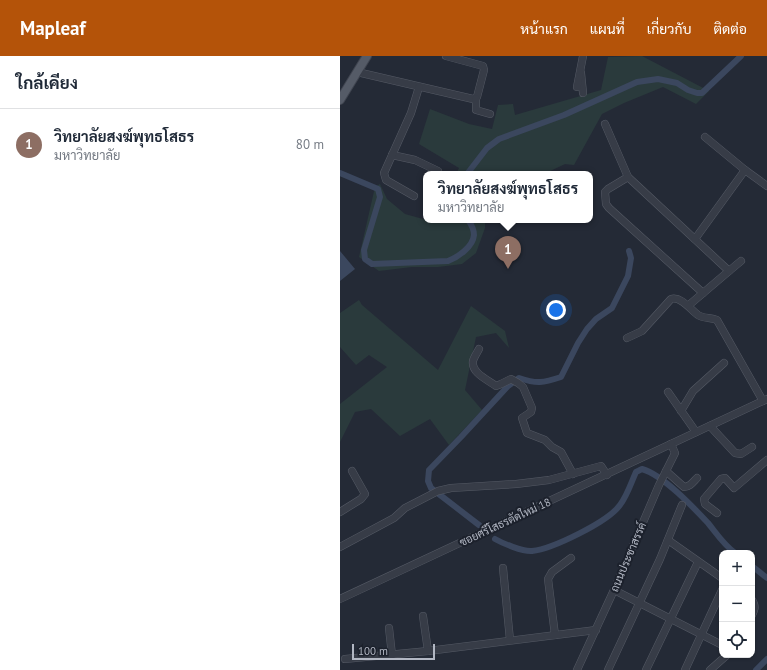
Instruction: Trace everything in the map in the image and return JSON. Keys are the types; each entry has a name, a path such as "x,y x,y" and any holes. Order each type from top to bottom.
{"main road":[{"path":"341,96 367,56"}],"street":[{"path":"446,56 482,66 484,70 478,97 476,99 476,110 490,114"},
{"path":"577,87 583,56"},
{"path":"357,72 476,99"},
{"path":"579,73 582,75 583,93"},
{"path":"414,196 386,180 384,173 414,105 419,87"},
{"path":"605,124 628,177 729,271"},
{"path":"705,137 767,186"},
{"path":"392,155 414,160 438,171"},
{"path":"695,239 745,170"},
{"path":"628,177 605,192 606,204 703,292"},
{"path":"689,305 741,262"},
{"path":"627,338 642,331 671,299 678,299 702,317 717,320 765,400"},
{"path":"479,349 473,362 480,376 496,386 510,379 516,381 523,387 532,408 531,412 522,418 527,433 545,440 552,447 561,452 573,474"},
{"path":"681,411 693,391 724,363"},
{"path":"668,392 696,432"},
{"name":"ซอยศรีโสธรตัดใหม่ 18","path":"340,599 765,400"},
{"path":"710,426 735,454 741,454 752,447"},
{"name":"ถนนประชาสรรค์","path":"577,670 614,590 659,485 675,453 671,444"},
{"path":"717,513 705,504 704,499 722,479 725,478 734,488 767,460"},
{"path":"340,547 394,518 405,508 435,492 451,488 534,482 560,478 601,466 607,475"},
{"path":"340,512 361,499 365,494 352,471"},
{"path":"665,472 684,487 688,487 697,478"},
{"path":"608,670 668,540 682,505"},
{"path":"668,540 719,576"},
{"path":"555,635 548,579 552,572 571,558"},
{"path":"646,670 698,562"},
{"path":"503,568 510,640"},
{"path":"614,590 719,644"},
{"path":"685,670 719,596"},
{"path":"423,616 428,651"},
{"path":"389,628 392,655"},
{"path":"346,659 428,651 596,630"},
{"path":"710,670 724,658"}],"shaded area":[{"path":"642,56 709,91 696,104 663,87 602,114 574,165 565,164 550,171 458,171 459,168 419,144 430,109 469,124 492,129 498,105 513,104 515,115 601,90 608,57"},
{"path":"380,184 387,199 405,214 423,219 423,223 485,223 485,228 476,253 462,264 438,267 412,267 379,271 359,257 375,187"},
{"path":"359,300 362,305 438,370 471,306 505,331 509,348 496,333 476,337 465,390 482,410 449,445 430,419 400,436 371,409 355,412 340,442 340,404 387,367 369,355 356,365 340,347 340,313"}],"water":[{"path":"340,251 355,269 340,281"}],"waterway":[{"path":"469,171 487,148 499,139 564,115 637,82 658,79 677,83 688,90 702,93 741,56"},
{"path":"340,173 378,189 380,197 364,250 365,259 372,264 448,261 460,254 471,244 474,235 470,223"},
{"path":"479,525 431,488 428,481 429,470 508,386 519,378 540,382 561,377 578,343 587,329 596,319 612,308 628,276 631,258 629,251"},
{"path":"495,539 518,549 532,551 579,534 614,512 625,498 636,472 642,469 659,478 686,500 731,550"},
{"path":"755,568 767,578"},
{"path":"756,670 767,659"}],"place":[{"name":"วิทยาลัยสงฆ์พุทธโสธร","path":"508,269"}]}
